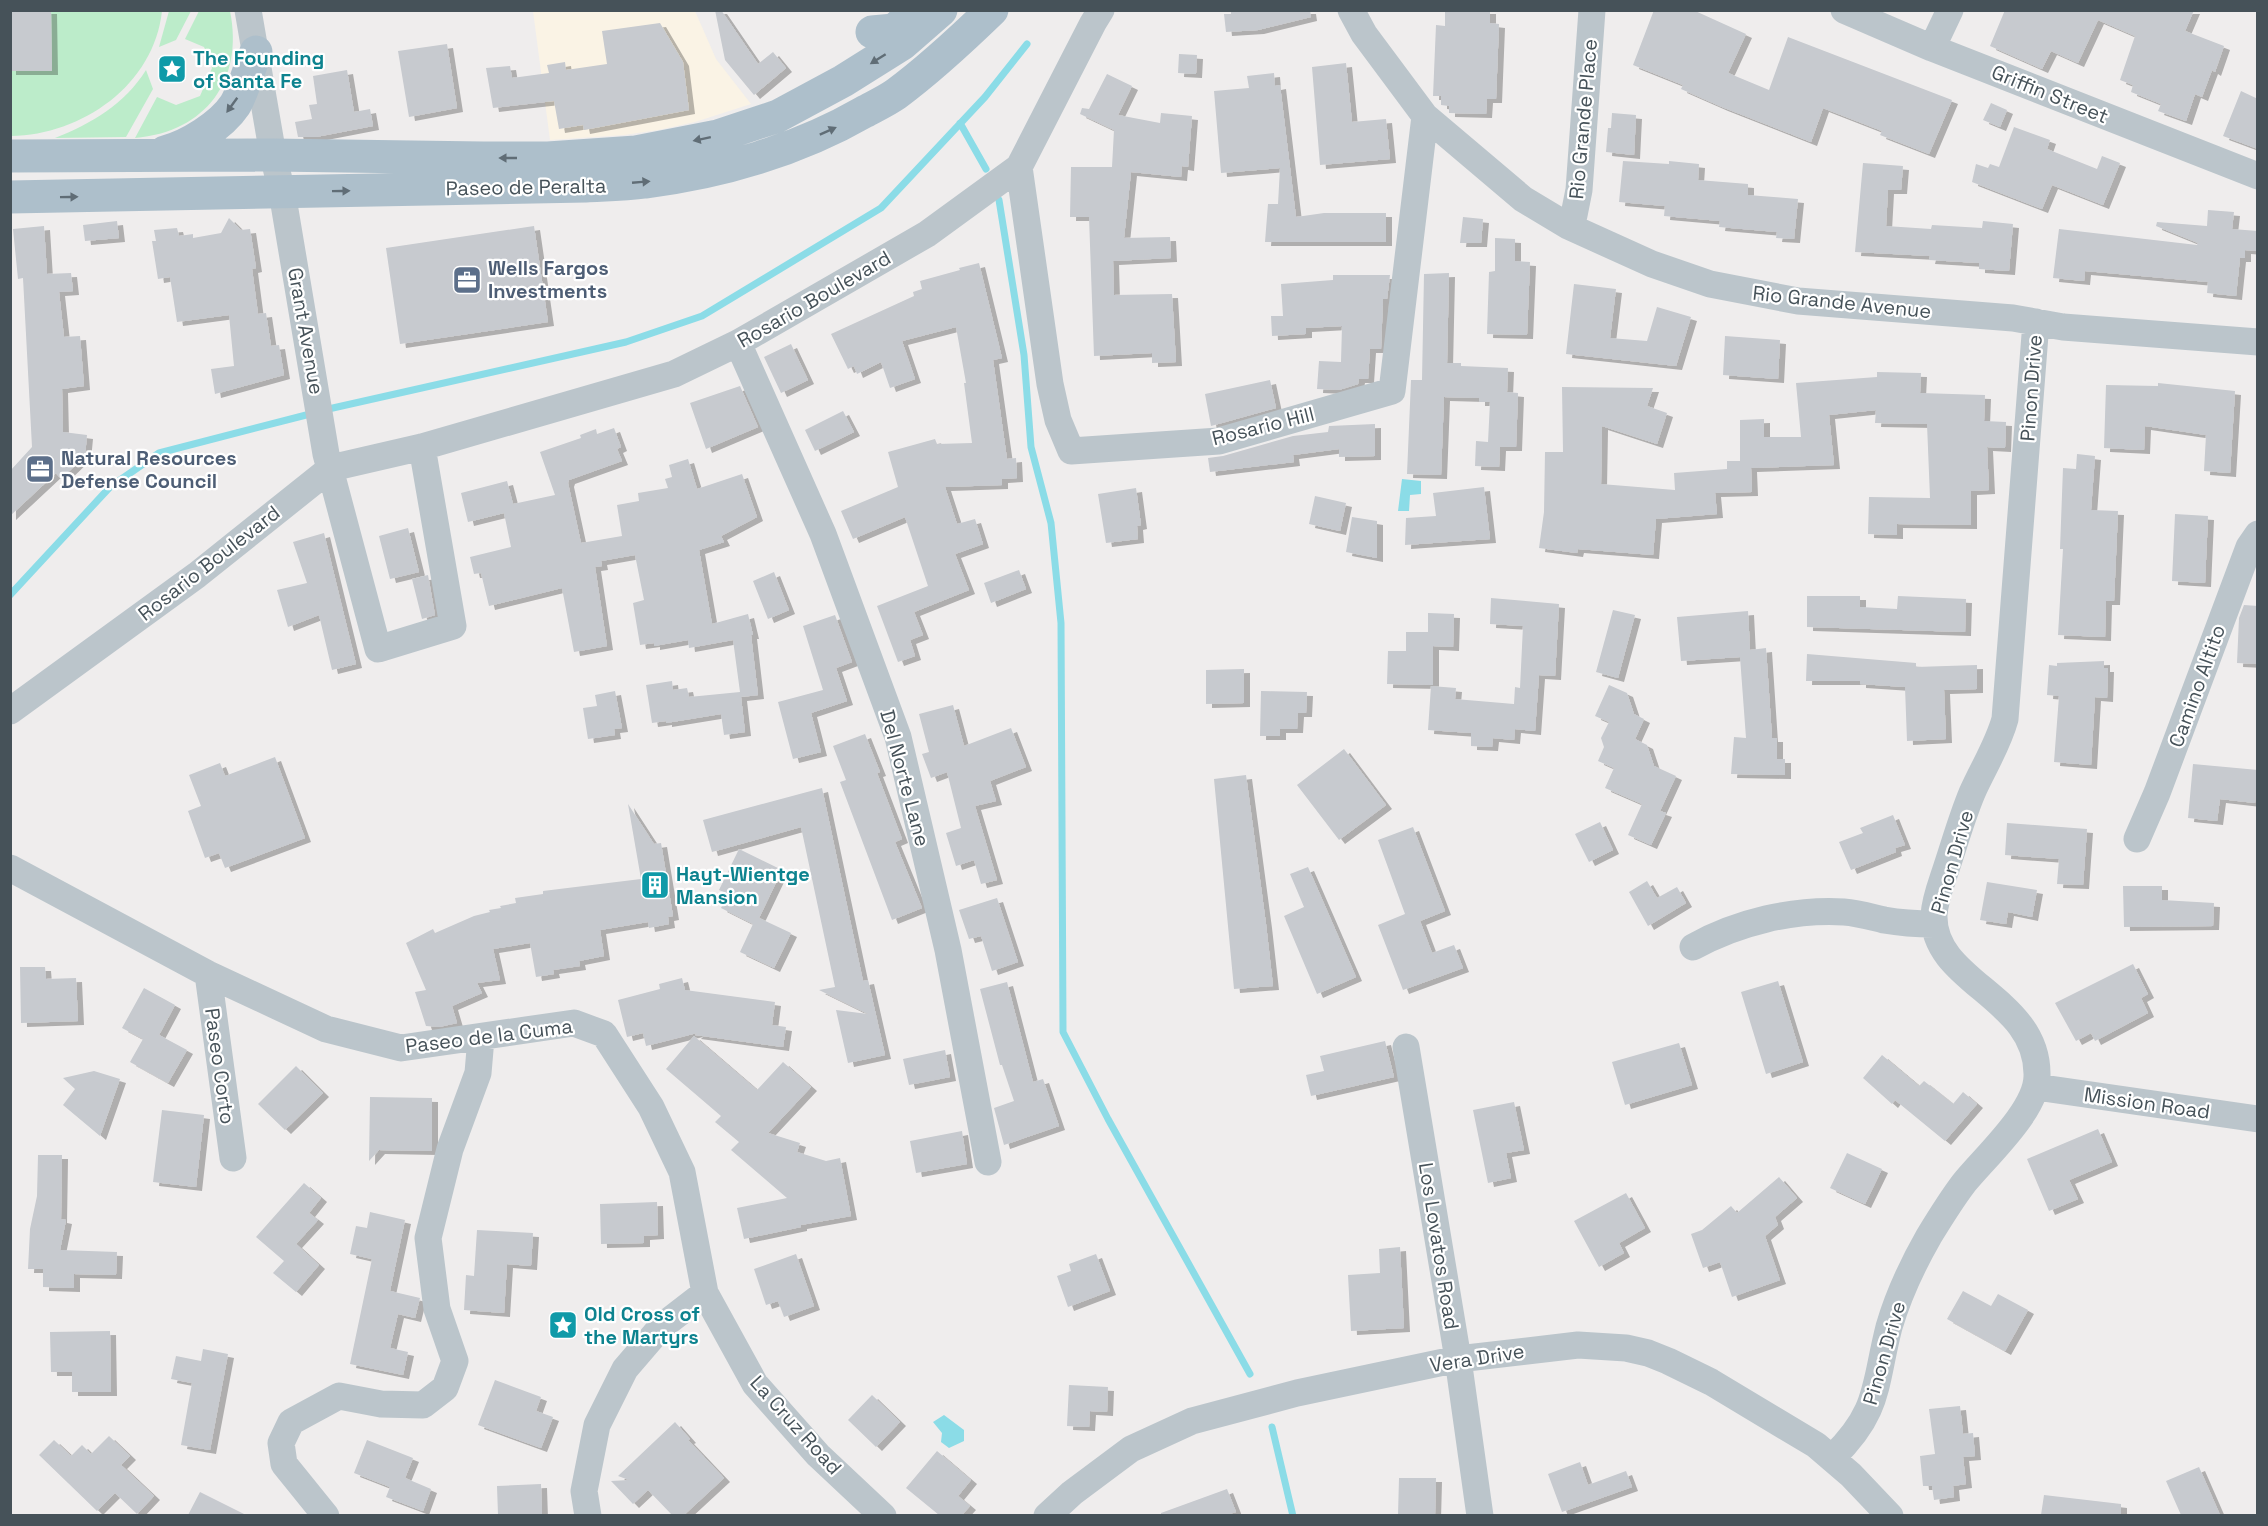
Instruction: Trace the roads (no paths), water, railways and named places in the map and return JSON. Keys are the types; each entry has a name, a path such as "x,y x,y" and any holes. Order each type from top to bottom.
{"main road":[{"path":"872,32 894,30 917,10"},
{"name":"Paseo de Peralta","path":"10,156 273,155 548,158 636,152 718,135 778,116 843,81 902,44 941,10"},
{"name":"Paseo de Peralta","path":"10,197 643,183 689,175 749,160 800,143 834,128 895,94 958,43 992,10"},
{"path":"149,156 179,148 212,128 235,105 256,52"}],"street":[{"name":"Grant Avenue","path":"248,10 328,461 378,649 453,626 422,447"},
{"name":"Rosario Boulevard","path":"10,711 197,575 328,461 422,447 674,374 738,344 927,234 1019,167 1101,10"},
{"name":"Rio Grande Avenue","path":"1351,10 1364,33 1425,116 1523,199 1568,226 1652,264 1710,284 1798,301 2013,318 2063,327 2258,342"},
{"name":"Rio Grande Place","path":"1568,226 1579,190 1592,10"},
{"name":"Griffin Street","path":"1844,10 1932,48 2258,176"},
{"path":"1932,48 1950,10"},
{"name":"Rosario Hill","path":"1019,167 1050,384 1058,420 1071,450 1219,441 1392,392 1425,116"},
{"name":"Pinon Drive","path":"1833,1457 1855,1433 1872,1404 1895,1308 1928,1239 1964,1184 2022,1114 2031,1101 2036,1087 2036,1063 2022,1026 2003,1005 1947,955 1940,944 1935,924 1936,903 1965,811 1997,742 2005,718 2036,322"},
{"name":"Del Norte Lane","path":"738,344 823,534 898,737 948,950 988,1162"},
{"name":"Camino Altito","path":"2137,839 2157,793 2249,547 2258,534"},
{"name":"Paseo de la Cuma","path":"10,868 207,974 326,1029 401,1048 574,1023 604,1034 651,1107 682,1172 705,1293"},
{"path":"1693,946 1750,924 1801,913 1843,912 1901,922 1935,924"},
{"name":"Paseo Corto","path":"207,974 234,1158"},
{"path":"326,1515 284,1464 281,1443 291,1422 339,1396 381,1404 423,1405 445,1388 455,1360 437,1309 428,1239 450,1149 478,1074 481,1038"},
{"name":"Los Lovatos Road","path":"1406,1047 1458,1359 1480,1515"},
{"name":"Mission Road","path":"2036,1087 2258,1119"},
{"path":"588,1515 584,1491 597,1425 625,1369 661,1327 705,1293"},
{"name":"La Cruz Road","path":"705,1293 755,1383 818,1455 883,1515"},
{"name":"Vera Drive","path":"1047,1515 1072,1493 1131,1449 1192,1421 1297,1394 1458,1359 1578,1345 1626,1348 1648,1353 1711,1382 1801,1434 1833,1457 1890,1515"}],"water":[{"path":"1402,479 1421,481 1421,494 1410,495 1409,511 1398,511"},
{"path":"944,1415 964,1430 964,1441 949,1448 941,1442 942,1433 933,1422"}],"waterway":[{"path":"324,410 626,342 702,316 881,208 985,97 1027,44"},
{"path":"960,123 986,169"},
{"path":"999,200 1024,355 1031,447 1051,523 1061,623 1063,1032 1108,1119 1250,1374"},
{"path":"10,595 110,487 159,453 314,413"},
{"path":"1272,1427 1293,1516"}],"place":[{"name":"The Founding of Santa Fe","path":"172,69"},
{"name":"Wells Fargos Investments","path":"467,280"},
{"name":"Natural Resources Defense Council","path":"40,469"},
{"name":"Hayt-Wientge Mansion","path":"655,885"},
{"name":"Old Cross of the Martyrs","path":"563,1325"}]}
